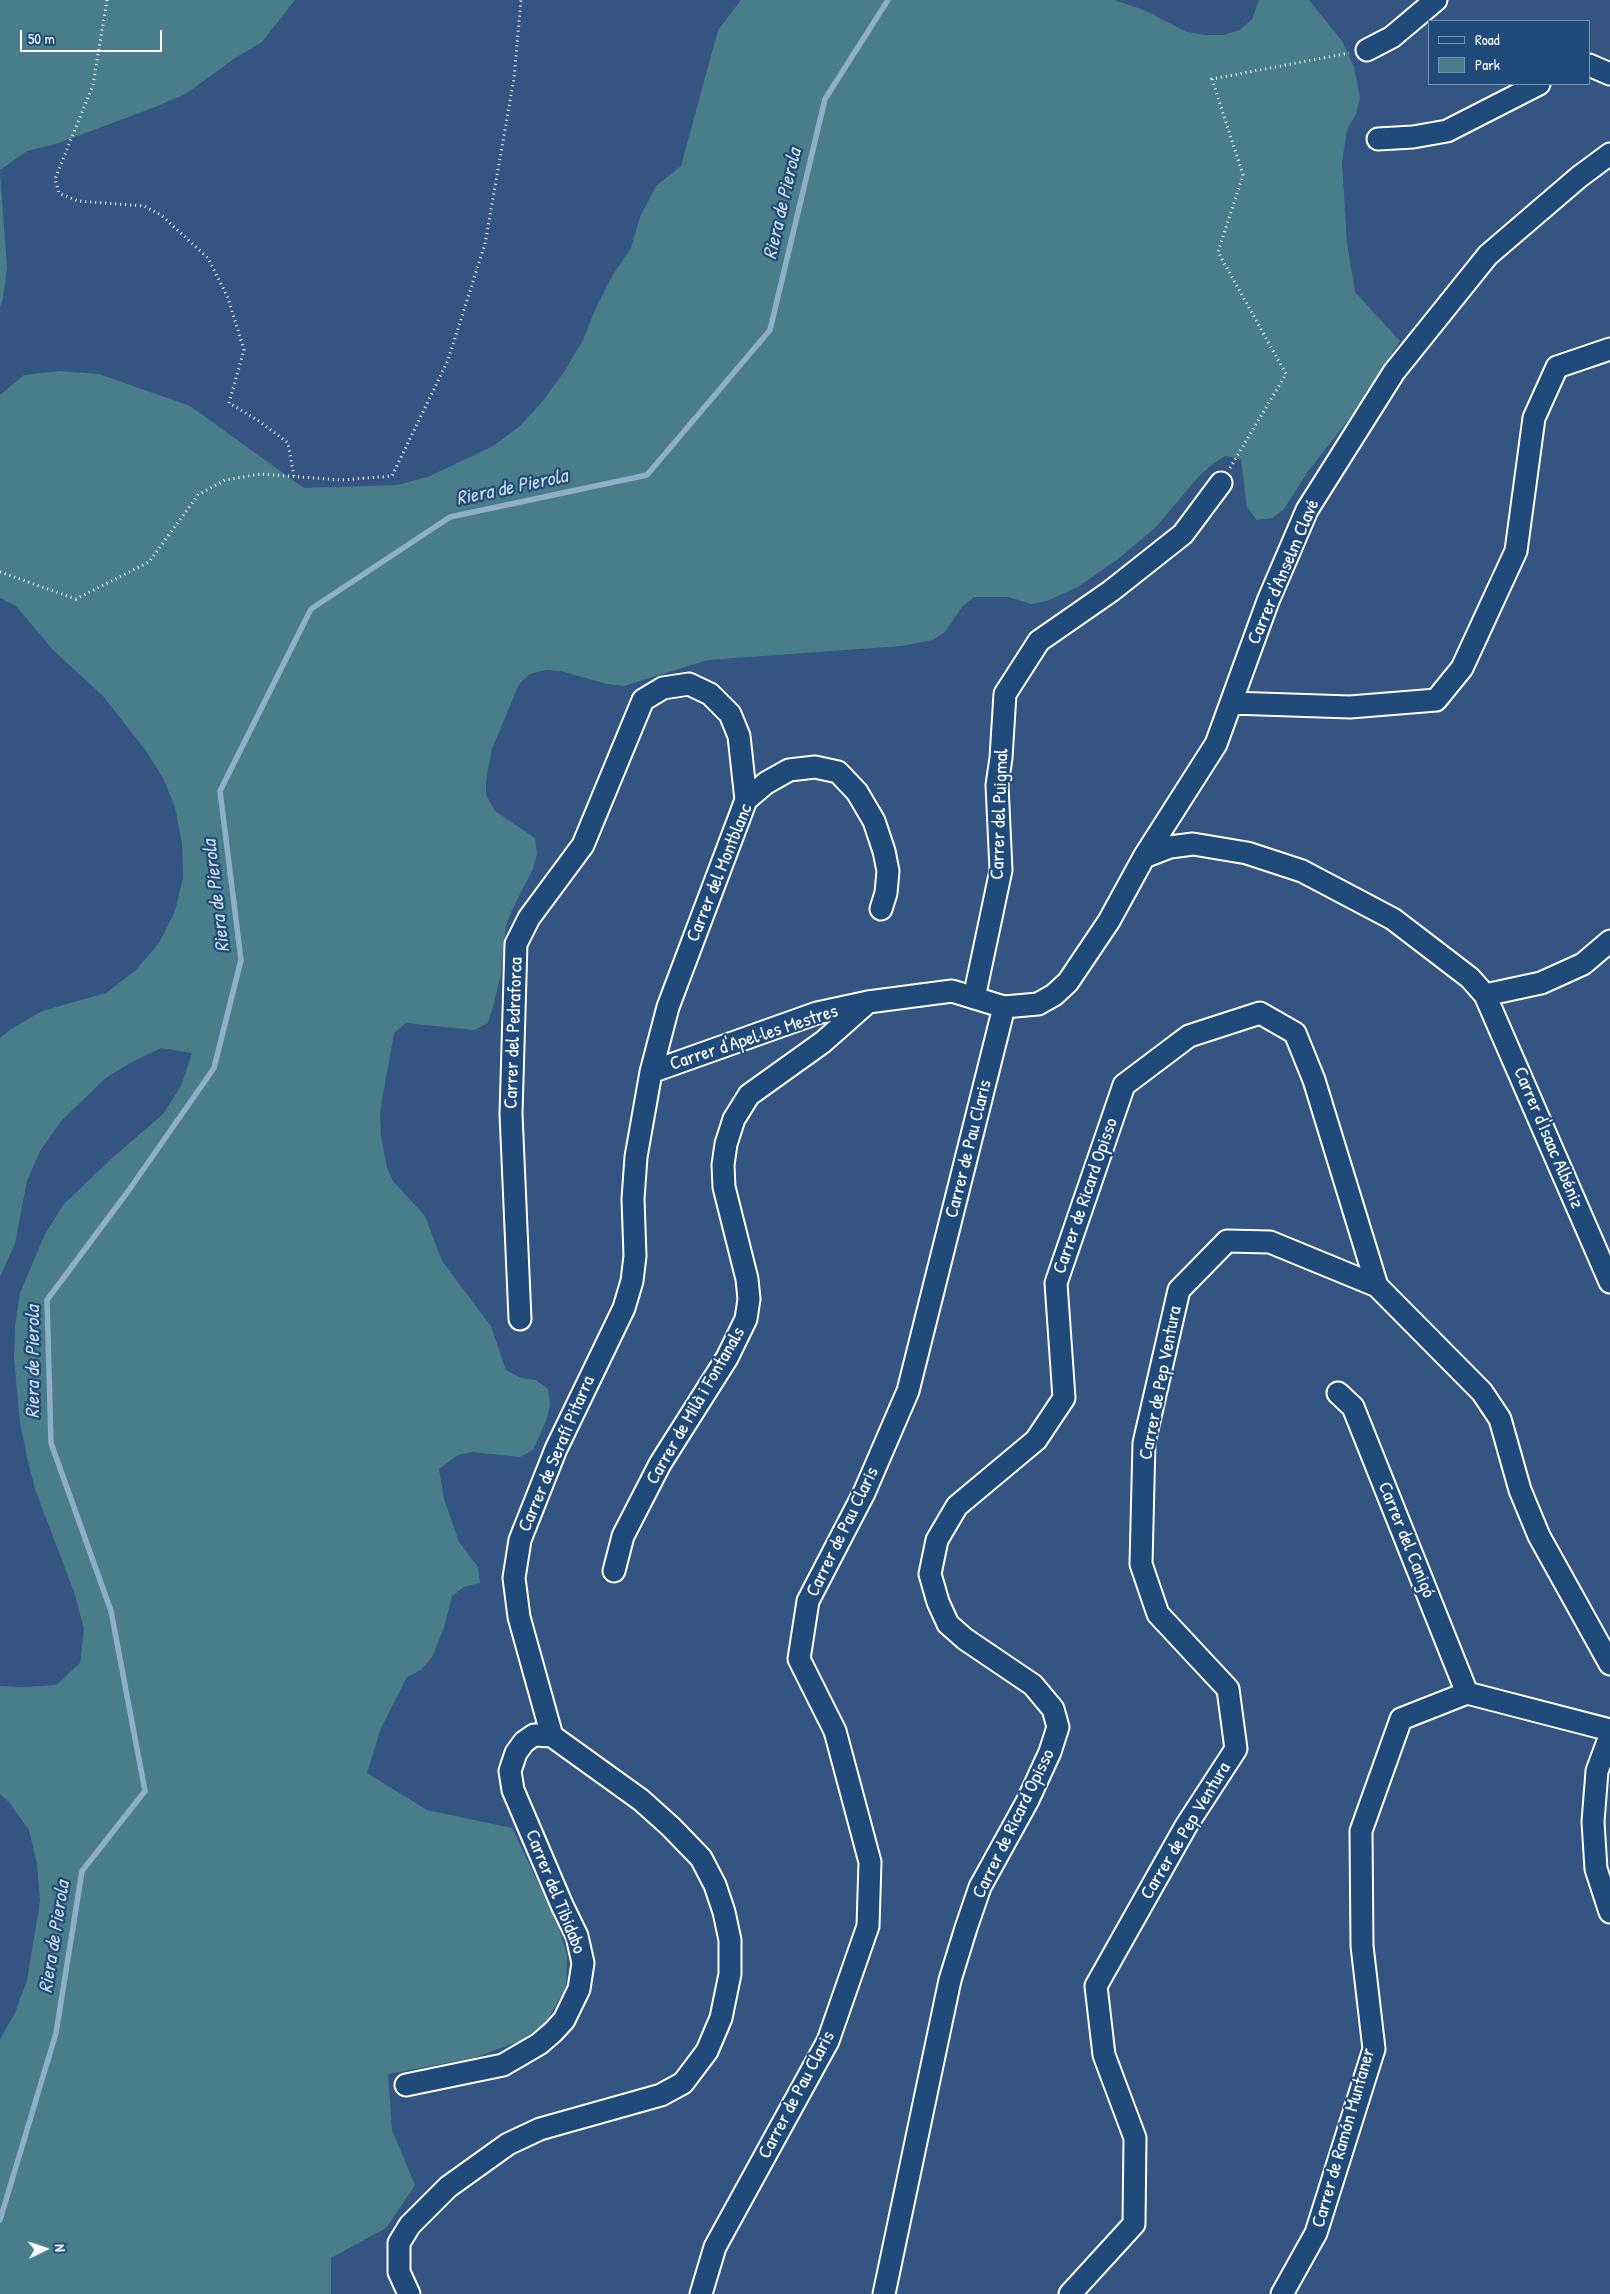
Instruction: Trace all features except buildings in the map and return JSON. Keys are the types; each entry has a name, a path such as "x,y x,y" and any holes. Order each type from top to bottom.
{"street":[{"path":"1367,50 1392,37 1436,0"},
{"path":"1590,65 1610,74"},
{"path":"1378,139 1413,137 1447,131 1537,85"},
{"name":"Carrer d'Anselm Clavé","path":"1004,1007 1038,1004 1054,995 1068,982 1109,922 1144,857 1216,744 1268,601 1308,510 1394,372 1488,255 1610,154"},
{"path":"1231,703 1350,707 1436,700 1462,668 1516,551 1534,418 1557,367 1610,349"},
{"name":"Carrer del Puigmal","path":"974,998 1001,870 997,785 1001,758 1005,694 1039,641 1111,591 1183,534 1220,483"},
{"name":"Carrer del Pedraforca","path":"520,1319 511,1114 516,944 530,918 583,845 642,700 663,688 689,684 710,694 730,714 739,736 746,800"},
{"name":"Carrer del Montblanc","path":"651,1072 668,1007 746,800 766,783 789,770 815,767 838,772 857,792 874,821 884,851 888,871 886,893 881,909"},
{"name":"Carrer d'Isaac Albéniz","path":"1144,857 1170,847 1193,844 1247,853 1302,871 1393,918 1470,978 1485,995 1610,1282"},
{"path":"1485,995 1541,983 1583,964 1610,941"},
{"name":"Carrer d'Apel·les Mestres","path":"651,1072 817,1013 868,1002 952,991 1004,1007"},
{"name":"Carrer de Milà i Fontanals","path":"614,1570 623,1536 660,1464 727,1358 746,1319 749,1299 747,1279 724,1187 723,1166 726,1144 734,1119 749,1094 823,1042 868,1002"},
{"name":"Carrer de Pau Claris","path":"702,2294 715,2247 828,2041 868,1926 870,1862 835,1731 799,1659 808,1602 864,1493 908,1391 1004,1007"},
{"name":"Carrer de Ricard Opisso","path":"884,2294 950,1980 980,1887 1028,1800 1047,1760 1058,1727 1053,1710 1033,1685 964,1639 948,1624 938,1602 930,1574 937,1540 957,1506 1036,1440 1064,1398 1056,1283 1124,1085 1189,1036 1260,1013 1295,1033 1314,1080 1377,1286"},
{"name":"Carrer de Serafí Pitarra","path":"552,1736 518,1617 514,1578 520,1540 556,1449 624,1308 632,1281 635,1256 634,1199 636,1157 651,1072"},
{"name":"Carrer de Pep Ventura","path":"1070,2294 1134,2224 1135,2138 1104,2056 1096,1986 1186,1826 1236,1749 1228,1689 1158,1614 1141,1564 1144,1443 1179,1290 1227,1240 1270,1242 1377,1286 1482,1392 1500,1419 1520,1490 1539,1536 1610,1664"},
{"name":"Carrer del Canigó","path":"1338,1393 1353,1407 1467,1693"},
{"path":"1467,1693 1610,1730"},
{"name":"Carrer de Ramón Muntaner","path":"1282,2294 1316,2233 1374,2049 1362,1946 1361,1830 1401,1719 1467,1693"},
{"name":"Carrer del Tibidabo","path":"406,2085 503,2065 539,2044 553,2032 564,2020 579,1989 583,1963 577,1936 513,1790 510,1771 516,1754 524,1742 534,1735 552,1736"},
{"path":"409,2294 399,2272 399,2243 410,2225 448,2188 508,2144 540,2129 661,2095 683,2082 707,2051 721,2018 730,1974 730,1940 724,1912 701,1858 642,1800 552,1736"},
{"path":"1610,1736 1597,1771 1593,1822 1596,1869 1610,1912"}],"path":[{"path":"107,0 93,85 55,178 59,193 78,201 144,206 161,215 208,258 228,298 244,350 229,403 260,421 288,443 294,477"},
{"path":"0,572 76,599 149,562 198,495 225,480 260,474 341,480 392,476 448,360 485,244 514,78 521,0"},
{"path":"1220,483 1286,374 1218,252 1243,175 1212,79 1367,50"}],"green space":[{"path":"0,0 295,0 262,42 235,58 187,93 158,106 59,143 27,151 0,170"},
{"path":"741,0 1114,0 1144,10 1187,32 1223,35 1240,30 1252,19 1259,0 1309,0 1342,41 1354,67 1360,98 1356,114 1347,130 1342,162 1347,243 1355,292 1400,341 1349,419 1309,470 1284,509 1273,518 1257,520 1247,507 1241,459 1225,456 1199,476 1156,527 1118,559 1078,587 1047,601 1032,604 1008,597 974,597 962,607 945,632 933,640 901,646 708,660 624,686 607,684 561,671 546,670 530,674 519,684 492,749 486,781 486,795 495,811 535,838 537,854 533,869 506,926 501,974 488,1023 474,1030 406,1023 394,1033 380,1113 381,1136 387,1168 393,1181 425,1216 442,1261 491,1326 506,1370 521,1378 536,1380 548,1389 550,1405 546,1421 533,1450 520,1457 472,1452 458,1455 439,1469 444,1499 459,1542 478,1567 480,1583 464,1587 452,1596 444,1628 432,1657 421,1670 407,1677 381,1728 367,1773 427,1810 512,1828 558,1925 567,1955 566,1988 545,2024 520,2041 474,2058 388,2074 392,2130 415,2185 386,2228 331,2258 331,2294 0,2294 0,2039 15,2013 27,1980 40,1901 37,1864 29,1830 9,1802 0,1794 0,1686 56,1685 80,1663 84,1629 74,1592 35,1489 20,1423 14,1358 15,1327 20,1293 45,1234 64,1204 111,1159 163,1114 181,1086 192,1053 161,1048 132,1062 107,1077 61,1121 40,1151 27,1181 15,1243 0,1277 0,1038 11,1029 42,1011 106,993 136,970 159,943 175,911 183,878 182,843 175,807 163,778 146,751 104,697 53,650 16,606 0,598 0,395 24,375 60,371 99,374 190,406 304,488 398,485 430,476 493,446 520,426 542,402 564,372 583,340 612,276 631,248 640,217 656,186 681,166 718,30"},
{"path":"0,172 7,268 0,307"}],"waterway":[{"name":"Riera de Pierola","path":"0,2220 56,2033 82,1871 145,1791 111,1611 51,1443 47,1300 129,1190 214,1068 241,960 220,791 311,609 450,517 647,475 770,330 825,99 888,0"}]}
